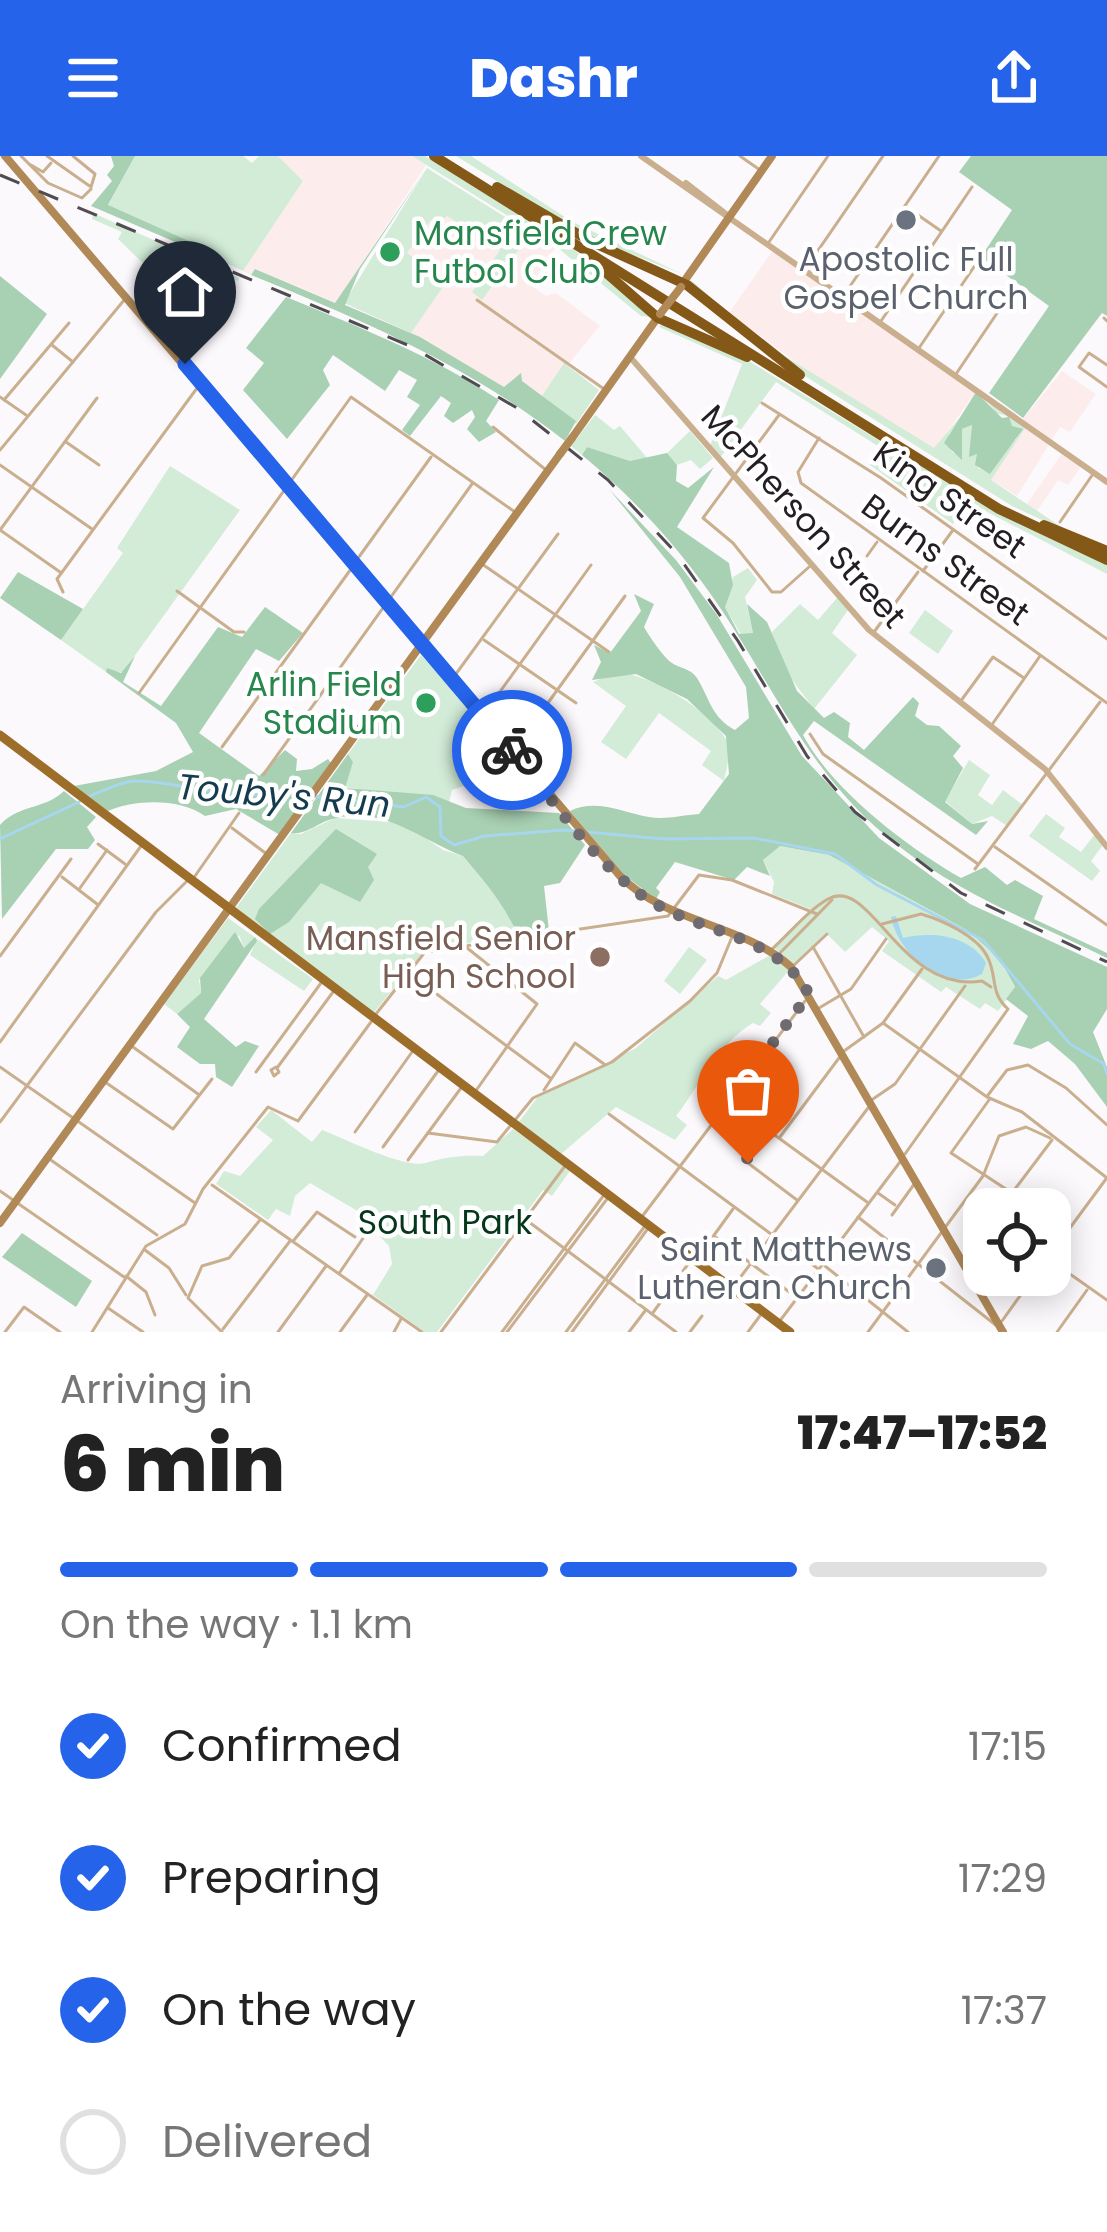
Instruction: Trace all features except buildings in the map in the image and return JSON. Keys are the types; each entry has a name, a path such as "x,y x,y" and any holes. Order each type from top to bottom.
{"highway":[{"path":"434,156 862,423"},
{"path":"446,156 1013,512 1107,557"},
{"path":"488,183 590,241 682,285 762,350 847,408"},
{"path":"536,219 659,316 752,360 1063,542 1107,557"}],"main road":[{"path":"5,156 594,846 650,901 782,959 809,994 998,1330"},
{"path":"0,1223 772,156"},
{"path":"0,735 790,1332"}],"street":[{"path":"21,156 52,185 79,197 88,195 95,174 73,156"},
{"path":"29,164 36,156"},
{"path":"47,156 91,187"},
{"path":"644,156 1107,482"},
{"path":"740,156 761,171"},
{"path":"768,243 828,156"},
{"path":"805,270 883,156"},
{"path":"843,296 939,156"},
{"path":"29,164 43,172 53,160"},
{"path":"880,323 972,187"},
{"path":"905,206 943,232"},
{"path":"918,349 980,258"},
{"path":"955,376 1015,288"},
{"path":"0,450 128,296"},
{"path":"477,300 605,390"},
{"path":"27,416 2,399 69,323"},
{"path":"51,344 73,362"},
{"path":"1107,365 1089,352 1079,367 1107,387"},
{"name":"McPherson Street","path":"630,357 873,634 1049,773 1107,847"},
{"path":"63,592 56,584 61,573 201,383"},
{"path":"61,573 0,530 97,398"},
{"path":"140,693 351,398 516,514"},
{"name":"King Street","path":"762,403 1107,639"},
{"path":"780,414 706,509 706,524 733,543 772,592 781,592 811,565"},
{"path":"493,427 548,471"},
{"name":"Burns Street","path":"819,438 798,472 799,481 1104,701"},
{"path":"65,441 99,465"},
{"path":"222,747 433,455"},
{"path":"0,465 93,530"},
{"path":"1060,522 1093,473"},
{"path":"263,775 473,483"},
{"path":"873,634 953,530"},
{"path":"452,679 558,534"},
{"path":"867,556 878,541"},
{"path":"480,562 609,652"},
{"path":"483,715 591,565"},
{"path":"177,591 234,632 244,632"},
{"path":"513,751 625,596"},
{"path":"482,638 576,703"},
{"path":"989,728 1040,656"},
{"path":"958,704 992,658 1024,678"},
{"path":"810,734 823,754 976,866 1104,701"},
{"path":"0,1122 156,912 190,881 239,813"},
{"path":"230,826 269,856"},
{"path":"98,844 127,865"},
{"path":"0,1042 142,845"},
{"path":"993,845 1107,925"},
{"path":"79,890 107,850"},
{"path":"0,956 71,859"},
{"path":"92,1332 144,1249 158,1236 182,1227 268,1107 298,1121 425,952 651,918 673,911 700,874 732,880 815,913"},
{"path":"59,875 99,904"},
{"path":"782,959 815,913 832,898 852,897 885,922 888,937 922,969 965,985 991,972"},
{"path":"650,901 656,911 651,918"},
{"path":"885,922 925,914 968,936 985,951 992,988"},
{"path":"782,959 813,947 826,934"},
{"path":"542,1093 636,1046 711,980 733,935"},
{"path":"818,1010 840,996 888,937"},
{"path":"466,945 468,952 537,1004 472,1094"},
{"path":"813,947 865,1038"},
{"path":"779,1138 843,1053 883,1023 922,969"},
{"path":"407,972 550,1080 553,1090"},
{"path":"778,1323 1008,1010 992,988 979,981"},
{"path":"256,1072 322,982"},
{"path":"732,1289 871,1101 895,1084 965,985"},
{"path":"278,1068 334,991"},
{"path":"569,1332 680,1166 809,994"},
{"path":"883,1023 988,1098 1022,1112 1051,1139"},
{"path":"428,1133 492,1144 542,1093 575,1043 605,1065"},
{"path":"130,1045 200,1095"},
{"path":"355,1132 413,1050"},
{"path":"1051,1139 1015,1192 951,1153 1007,1070 1028,1065 1066,1088 1107,1125"},
{"path":"0,1066 196,1203"},
{"path":"383,1147 439,1070"},
{"path":"104,1081 173,1130 212,1078"},
{"path":"408,1160 462,1087"},
{"path":"729,1102 868,1203"},
{"path":"609,1114 908,1332"},
{"path":"760,1125 746,1144 746,1161 798,1201"},
{"path":"974,1188 995,1142 1009,1129 1031,1128 1107,1177 1071,1228"},
{"path":"48,1158 158,1236"},
{"path":"441,1332 566,1164"},
{"path":"892,1215 916,1181"},
{"path":"211,1184 422,1332"},
{"path":"0,1191 146,1292 155,1315"},
{"path":"876,1192 898,1207"},
{"path":"505,1332 607,1195"},
{"path":"868,1332 963,1204"},
{"path":"629,1332 735,1208"},
{"path":"144,1249 169,1268 188,1298 222,1332 313,1214 355,1237"},
{"path":"858,1217 998,1330 1021,1296"},
{"path":"188,1298 202,1266 231,1257 261,1219"},
{"path":"525,1219 676,1332"},
{"path":"339,1273 370,1228"},
{"path":"714,1236 797,1298"},
{"path":"278,1332 327,1265"},
{"path":"1071,1273 1107,1300"},
{"path":"1057,1332 1089,1287"},
{"path":"340,1332 368,1293"},
{"path":"5,1332 24,1307 59,1332"},
{"path":"106,1307 143,1332"},
{"path":"748,1332 763,1312"},
{"path":"690,1332 702,1316"},
{"path":"394,1332 402,1318"}],"shaded area":[{"path":"278,156 412,156 426,165 336,303 256,269 251,275 243,271 303,181"},
{"path":"446,215 501,250 472,292 482,300 531,233 555,248 531,285 546,296 556,293 600,326 542,396 516,377 504,387 411,333 447,281 407,253 431,220"},
{"path":"773,250 976,392 935,449 809,372 729,313"},
{"path":"1062,371 1096,394 1070,432 1060,427 1017,496 990,479 1027,426 1022,420"},
{"path":"1063,452 1082,465 1068,485 1058,480 1037,511 1027,504"}],"green space":[{"path":"111,156 135,156 108,205 202,247 201,253 91,206 112,181 107,175 114,166"},
{"path":"135,156 243,156 252,163 259,156 278,156 303,181 243,271 108,206"},
{"path":"412,156 425,156 570,246 651,317 641,316 553,244"},
{"path":"456,156 471,156 571,221 682,274 586,236"},
{"path":"971,156 1107,156 1107,316 1102,313 1023,418 989,393 1049,306 981,257 1012,210 959,172"},
{"name":"Mansfield Crew Futbol Club","path":"427,168 531,233 482,300 472,292 500,250 447,216 438,224 431,220 407,253 447,281 411,333 344,303"},
{"path":"427,168 360,269 345,305 420,337 504,387 521,373 522,381 576,421 565,441 453,367 251,275 255,269 335,303"},
{"path":"93,213 238,281 191,260 182,265 170,255 149,269 118,239 122,232 92,219"},
{"path":"0,276 47,314 0,379"},
{"path":"690,282 754,337 934,448 962,415 949,434 952,452 960,456 962,429 972,425 970,456 977,454 978,468 988,472 1017,438 1007,416 996,413 987,400 1026,427 991,480 1072,534 1012,506 781,361"},
{"path":"286,297 422,356 499,400 486,421 496,432 479,442 467,429 475,417 472,410 453,423 444,416 451,403 441,396 410,436 402,430 420,405 407,397 417,380 399,370 385,391 333,355 323,370 330,385 287,439 243,390 264,363 246,348"},
{"path":"662,324 747,360 1010,520 1107,565 1107,574 968,502 953,524 870,465 881,448 776,382 720,458 710,446 742,364 659,327"},
{"path":"564,363 599,390 576,424 542,396"},
{"path":"976,392 1002,418 1009,417 1012,426 1023,429 990,474 975,465 977,454 969,457 972,425 962,429 962,460 944,443"},
{"path":"595,415 614,430 620,426 648,459 630,461 587,447 582,455 571,446"},
{"path":"690,431 713,458 700,469 691,460 677,465 667,453"},
{"path":"587,447 630,461 667,453 677,465 676,481 688,488 714,467 677,527 729,563 733,585 725,607 739,634 753,633 747,604 767,622 797,691 824,718 834,712 850,723 848,737 864,750 913,697 919,703 915,716 927,725 939,726 961,746 953,756 963,768 945,802 972,824 988,821 976,835 814,721 803,735 816,756 852,797 918,850 961,878 985,867 1007,885 1015,880 1043,896 1034,919 1107,953 1107,958 944,877 884,835 857,809 801,738 708,590 658,528 582,455"},
{"path":"170,466 240,510 123,672 106,672 61,640 123,553 117,548"},
{"path":"609,489 676,560 717,615 802,756 879,838 970,904 1107,967 1107,1009 1093,1032 1107,1067 1107,1107 1075,1064 1048,1041 1031,1049 1013,1044 1028,1016 1006,999 1015,987 999,958 967,930 829,855 780,846 763,860 770,876 747,867 734,880 675,862 656,888 660,892 656,899 624,875 570,811 590,806 655,818 699,814 729,774 726,736 687,699 636,674 592,680 601,662 594,645 610,653 641,611 634,594 654,604 644,627 653,641 669,660 694,675 721,719 735,730 749,718 746,687 680,577"},
{"path":"748,568 757,580 745,597 753,633 743,638 725,607 733,577"},
{"path":"18,572 83,609 61,640 0,598"},
{"path":"837,598 848,610 832,633 857,655 814,709 784,669 772,632 800,604 818,620"},
{"path":"265,607 303,633 279,661 256,649 199,733 259,776 285,750 297,759 296,771 312,769 328,759 331,763 280,835 236,809 205,816 157,802 108,811 74,786 156,771 193,752 176,723 106,672 107,668 121,673 135,656 123,682 161,706 218,627 242,637"},
{"path":"925,610 953,631 938,654 909,633"},
{"path":"421,655 511,753 495,773 489,768 477,781 452,790 449,802 344,787 353,762 348,754"},
{"path":"615,673 663,687 712,722 731,748 724,781 702,765 711,751 659,713 626,759 601,742 626,706 593,682"},
{"path":"348,754 353,762 345,788 433,795 466,808 559,813 585,845 560,883 544,886 549,931 518,935 463,856 403,827 354,816 291,833"},
{"path":"969,760 990,775 978,795 992,805 1003,790 1023,805 1007,826 992,816 972,824 945,801"},
{"path":"64,791 96,817 87,827 95,840 88,849 56,849 2,919 0,825"},
{"path":"1046,814 1065,828 1059,837 1081,852 1095,834 1103,845 1091,861 1100,871 1092,881 1029,836"},
{"path":"335,818 403,823 443,850 463,856 518,935 424,951 372,1015 236,908 291,833 301,834"},
{"path":"336,829 377,854 368,867 374,880 360,902 321,883 289,922 270,934 255,919 259,909"},
{"path":"779,846 829,855 967,930 999,958 1015,988 998,1011 985,1003 980,1009 946,987 941,992 882,951 889,941 872,927 845,952 826,933 793,964 773,947 813,910 772,894 774,882 763,860"},
{"path":"228,918 313,979 304,991 250,955 257,939 244,948 239,935 199,980 201,993 177,1014 164,1004"},
{"path":"235,932 244,948 255,937 257,941 204,1019 236,1047 245,1041 259,1046 232,1087 216,1077 215,1064 200,1064 177,1047 190,1027 177,1014 201,993 200,978"},
{"path":"689,947 707,960 680,994 664,981"},
{"path":"772,954 790,969 760,1004 771,1013 760,1026 753,1023 740,1032 719,1053 676,1116 687,1125 675,1140 616,1107 561,1154 518,1123 537,1098 636,1048 718,976 726,980"},
{"name":"South Park","path":"271,1110 312,1142 322,1130 416,1164 483,1156 513,1129 570,1171 552,1196 543,1190 437,1332 425,1332 373,1295 392,1264 389,1246 373,1229 376,1222 310,1183 295,1196 290,1216 276,1209 268,1220 216,1184 224,1171 240,1176 273,1140 256,1127"},
{"path":"22,1233 92,1281 76,1307 2,1257"}],"water":[{"path":"896,916 903,938 938,935 970,946 986,963 982,974 953,979 925,967 895,931 891,917"}],"waterway":[{"name":"Touby's Run","path":"88,797 134,781 250,795 288,788 303,795 404,807 426,797 440,807 441,836 454,845 484,836 564,830 664,839 754,838 835,854 877,885 983,940 1070,1044 1104,1064 1107,1074"},
{"name":"Touby's Run","path":"0,839 79,802"}],"railway":[{"path":"0,175 410,346 517,408 608,480 677,554 738,641 807,756 855,812 961,893 1107,962"}],"way so far":[{"path":"512,750 635,891 663,908 774,953 802,981 809,994 729,1102 760,1125 745,1146 748,1163"}],"place":[{"name":"Apostolic Full Gospel Church","path":"906,220"},
{"name":"Mansfield Crew Futbol Club","path":"390,252"},
{"name":"Arlin Field Stadium","path":"426,703"},
{"name":"Mansfield Senior High School","path":"600,957"},
{"name":"Saint Matthews Lutheran Church","path":"936,1268"}],"route":[{"path":"185,364 512,750"}]}
